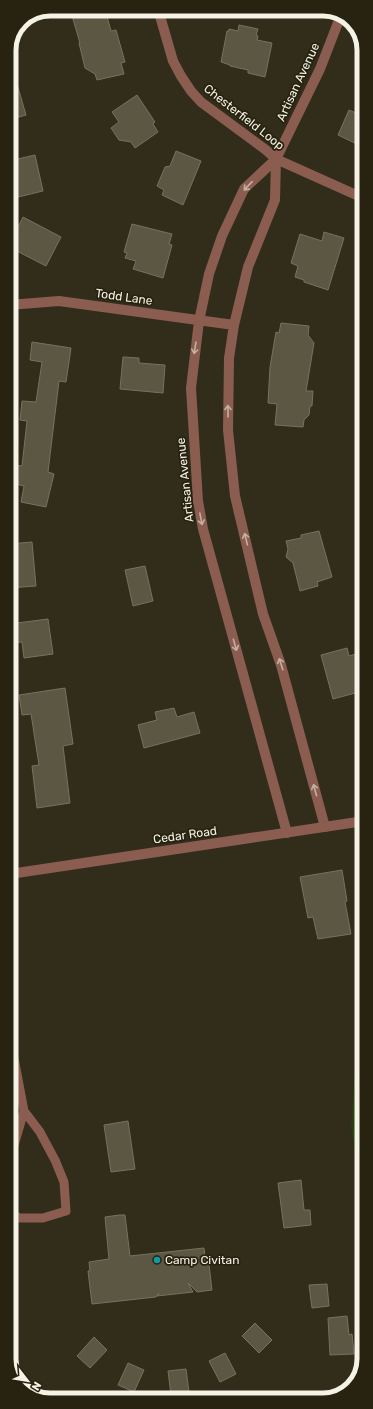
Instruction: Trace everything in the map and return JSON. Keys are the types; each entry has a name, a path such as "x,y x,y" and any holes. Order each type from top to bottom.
{"street":[{"name":"Chesterfield Loop","path":"160,16 173,61 191,92 201,102 266,150 276,160 357,195"},
{"name":"Artisan Avenue","path":"287,833 203,529 198,501 191,388 199,321 209,274 222,236 244,189 276,160 320,69 339,20"},
{"name":"Artisan Avenue","path":"276,160 274,200 248,267 234,325 229,358 228,430 235,496 263,614 281,665 325,827"},
{"name":"Todd Lane","path":"16,305 58,302 234,325"},
{"name":"Cedar Road","path":"16,873 357,822"}],"lane":[{"path":"16,1069 24,1111 40,1132 55,1160 64,1182 66,1211 43,1218 19,1218 16,1216"},
{"path":"16,1138 24,1111"}],"green space":[{"path":"357,1054 357,1160 351,1127"}],"building":[{"path":"72,16 107,16 111,31 116,30 125,62 121,63 124,74 97,80 95,74 85,68"},
{"path":"239,25 258,29 256,35 258,36 257,40 272,43 265,77 248,73 248,70 230,66 221,62 227,31 229,31 229,29 238,31"},
{"path":"16,80 26,115 16,118"},
{"path":"137,95 155,122 153,124 158,132 135,148 131,142 119,140 111,128 119,122 112,112"},
{"path":"349,110 357,113 357,144 338,135"},
{"path":"176,151 201,161 183,205 162,195 164,190 157,186 165,167 170,166"},
{"path":"35,155 43,191 16,198 16,159"},
{"path":"23,217 61,237 46,266 16,251 16,231"},
{"path":"132,224 172,234 169,244 172,245 163,278 133,269 136,261 125,258 127,253 124,252"},
{"path":"324,232 344,238 328,290 304,282 304,280 295,277 298,266 291,263 300,234 322,241"},
{"path":"281,323 309,326 308,335 314,343 306,391 313,391 312,406 310,406 309,415 304,420 303,427 275,425 277,404 268,403 270,367 276,332 279,333"},
{"path":"32,342 71,348 66,382 59,381 48,472 54,474 46,507 21,502 24,486 16,484 16,465 22,466 27,421 20,420 22,401 36,402 42,362 30,360"},
{"path":"123,357 139,358 139,363 165,365 163,393 120,389"},
{"path":"319,531 332,577 317,582 318,586 300,591 293,563 286,557 288,549 286,541 301,538 301,535"},
{"path":"32,542 36,586 16,587 16,543"},
{"path":"145,566 153,601 133,606 125,570"},
{"path":"48,619 53,654 24,658 22,642 16,643 16,623"},
{"path":"347,648 349,656 356,654 357,693 333,699 321,655"},
{"path":"65,688 73,744 63,746 70,803 37,808 32,766 39,765 31,714 22,715 19,695"},
{"path":"174,708 177,717 194,712 200,733 144,748 138,725 157,720 155,712"},
{"path":"342,870 347,901 345,902 351,934 318,939 313,917 308,918 300,877"},
{"path":"128,1121 135,1169 111,1172 104,1125"},
{"path":"301,1180 304,1210 310,1210 311,1225 284,1228 278,1183"},
{"name":"Camp Civitan","path":"125,1215 130,1256 204,1248 205,1257 208,1256 212,1290 197,1292 188,1283 193,1292 157,1296 159,1293 156,1297 92,1304 88,1271 90,1271 89,1262 109,1259 105,1217"},
{"path":"327,1284 329,1306 312,1308 309,1285"},
{"path":"347,1316 349,1335 352,1334 354,1354 330,1355 328,1318"},
{"path":"255,1323 272,1340 259,1353 242,1336"},
{"path":"94,1337 107,1350 90,1368 77,1356"},
{"path":"225,1353 236,1374 220,1382 209,1361"},
{"path":"128,1363 144,1370 134,1392 118,1385"},
{"path":"186,1369 189,1392 171,1393 168,1371"}],"place":[{"name":"Camp Civitan","path":"157,1260"}]}
